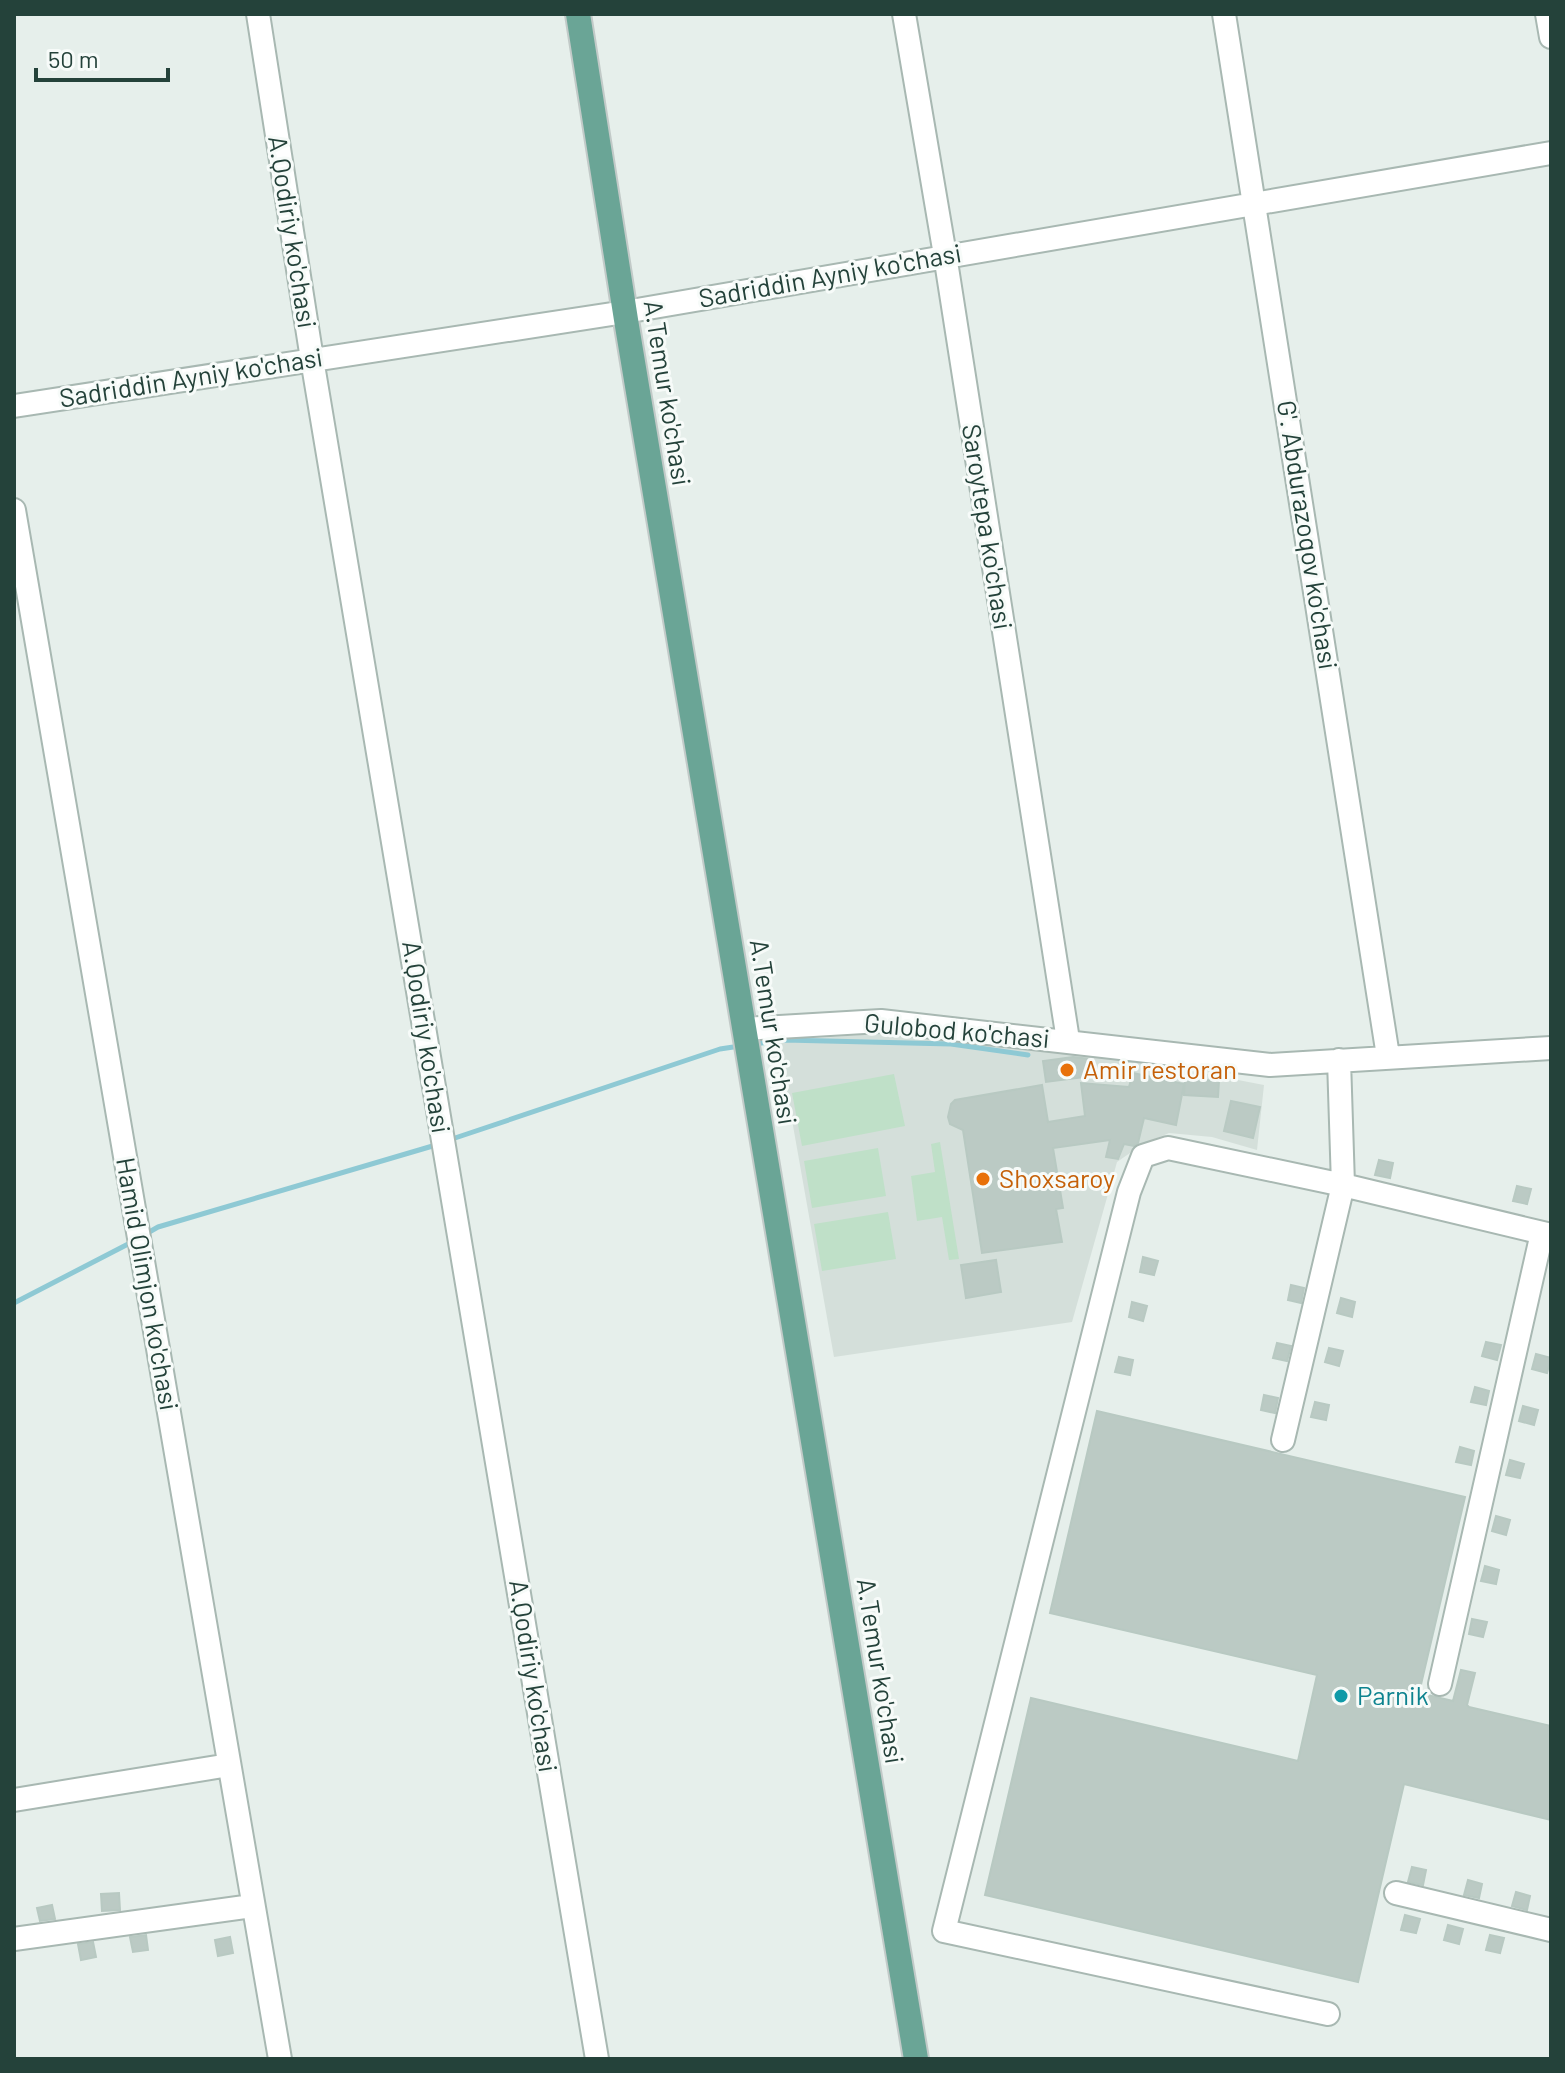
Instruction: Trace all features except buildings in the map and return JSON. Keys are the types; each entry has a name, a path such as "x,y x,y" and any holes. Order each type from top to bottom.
{"main road":[{"name":"A.Temur ko'chasi","path":"578,14 916,2059"}],"street":[{"name":"A.Qodiriy ko'chasi","path":"258,14 312,359 597,2059"},
{"name":"Saroytepa ko'chasi","path":"904,14 945,255 1068,1040"},
{"name":"G'. Abdurazoqov ko'chasi","path":"1224,14 1388,1056"},
{"path":"1547,14 1551,37"},
{"name":"Sadriddin Ayniy ko'chasi","path":"14,406 625,312 1551,153"},
{"name":"Hamid Olimjon ko'chasi","path":"14,510 280,2059"},
{"name":"Gulobod ko'chasi","path":"744,1029 881,1021 1270,1065 1551,1048"},
{"path":"1283,1440 1343,1185 1339,1060"},
{"path":"1328,2014 944,1931 1129,1192 1143,1156 1168,1148 1343,1185 1546,1234 1440,1684"},
{"path":"14,1800 229,1765"},
{"path":"1396,1893 1551,1930"},
{"path":"14,1939 252,1906"}],"shaded area":[{"path":"874,1034 1087,1051 1264,1085 1257,1150 1212,1137 1169,1133 1143,1144 1117,1162 1072,1322 834,1357 778,1041"}],"green space":[{"path":"894,1074 905,1126 802,1146 792,1093"},
{"path":"940,1142 959,1259 949,1260 942,1217 917,1221 911,1176 935,1172 931,1144"},
{"path":"878,1148 886,1196 812,1208 804,1161"},
{"path":"888,1212 896,1259 822,1271 814,1224"}],"waterway":[{"path":"754,1044 785,1040 951,1044 1028,1055"},
{"path":"449,1140 720,1049 740,1046"},
{"path":"144,1235 158,1227 436,1145"},
{"path":"14,1303 132,1242"}],"place":[{"name":"Amir restoran","path":"1067,1070"},
{"name":"Shoxsaroy","path":"983,1179"},
{"name":"Parnik","path":"1341,1696"}]}
